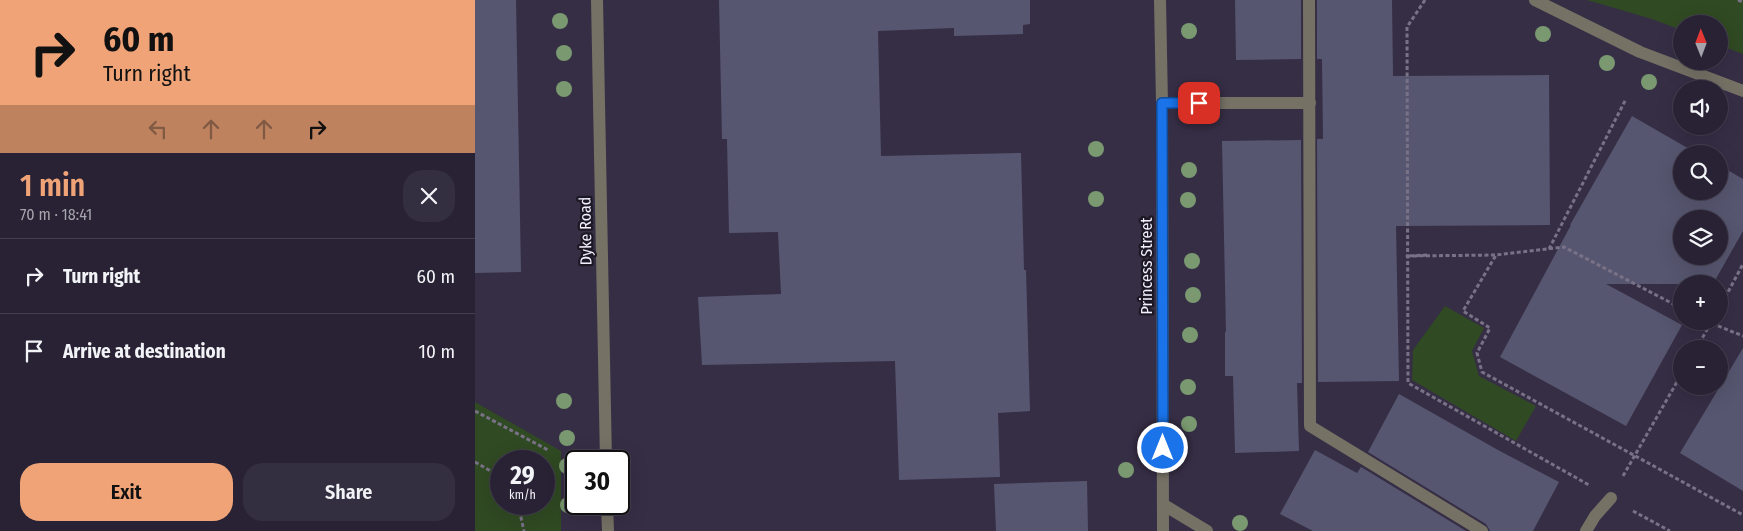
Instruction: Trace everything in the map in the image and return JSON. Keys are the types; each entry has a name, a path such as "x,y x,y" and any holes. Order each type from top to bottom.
{"street":[{"name":"Dyke Road","path":"597,0 606,450"},
{"name":"Princess Street","path":"1160,0 1163,531"},
{"path":"1309,0 1310,426 1482,531"},
{"path":"1535,0 1640,52 1743,91"},
{"path":"1162,103 1310,104"},
{"path":"1586,531 1595,516 1611,498"},
{"path":"1163,505 1207,531"},
{"path":"607,515 608,531"}],"path":[{"path":"1425,0 1407,27 1408,383 1669,531"},
{"path":"1738,0 1743,2"},
{"path":"1549,249 1626,99"},
{"path":"1407,256 1496,255 1564,247 1673,304"},
{"path":"1407,256 1427,255"},
{"path":"1496,255 1463,311 1491,328 1477,354 1482,372 1743,515"},
{"path":"1728,292 1743,264"},
{"path":"1728,329 1743,336"},
{"path":"1611,498 1673,389"},
{"path":"475,411 548,450"},
{"path":"475,462 490,471"},
{"path":"521,515 525,531"}],"green space":[{"path":"1587,0 1743,0 1743,54 1728,48 1728,15 1673,15 1673,27"},
{"path":"1445,306 1484,328 1472,351 1479,376 1536,406 1516,441 1412,380 1413,350"},
{"path":"475,402 561,451 561,531 475,531"}],"building":[{"path":"475,0 516,0 521,272 475,273"},
{"path":"719,0 1030,0 1030,24 1023,25 1023,34 954,36 954,28 878,31 881,156 1021,153 1030,411 998,413 1000,477 899,480 895,361 702,365 698,297 781,294 778,232 729,233 727,139 722,139"},
{"path":"1235,0 1301,0 1301,59 1236,60"},
{"path":"1317,0 1392,0 1393,76 1549,75 1550,225 1396,226 1399,381 1318,382 1317,139 1323,139 1322,59 1317,59"},
{"path":"1632,116 1682,145 1673,145 1673,200 1728,200 1728,170 1743,179 1743,231 1728,258 1728,210 1673,210 1673,265 1724,265 1718,275 1673,275 1673,284 1606,284 1673,320 1673,330 1679,330 1626,426 1500,357"},
{"path":"1301,140 1302,383 1297,383 1299,451 1235,453 1233,376 1225,376 1226,332 1222,141"},
{"path":"1743,348 1743,491 1680,453 1715,395 1728,395 1728,373"},
{"path":"1399,394 1559,482 1533,531 1490,531 1486,524 1368,452"},
{"path":"1315,450 1357,473 1361,467 1466,531 1313,531 1280,514"},
{"path":"1087,481 1088,531 996,531 994,484"}],"route":[{"path":"1163,448 1162,103 1199,103"}]}
